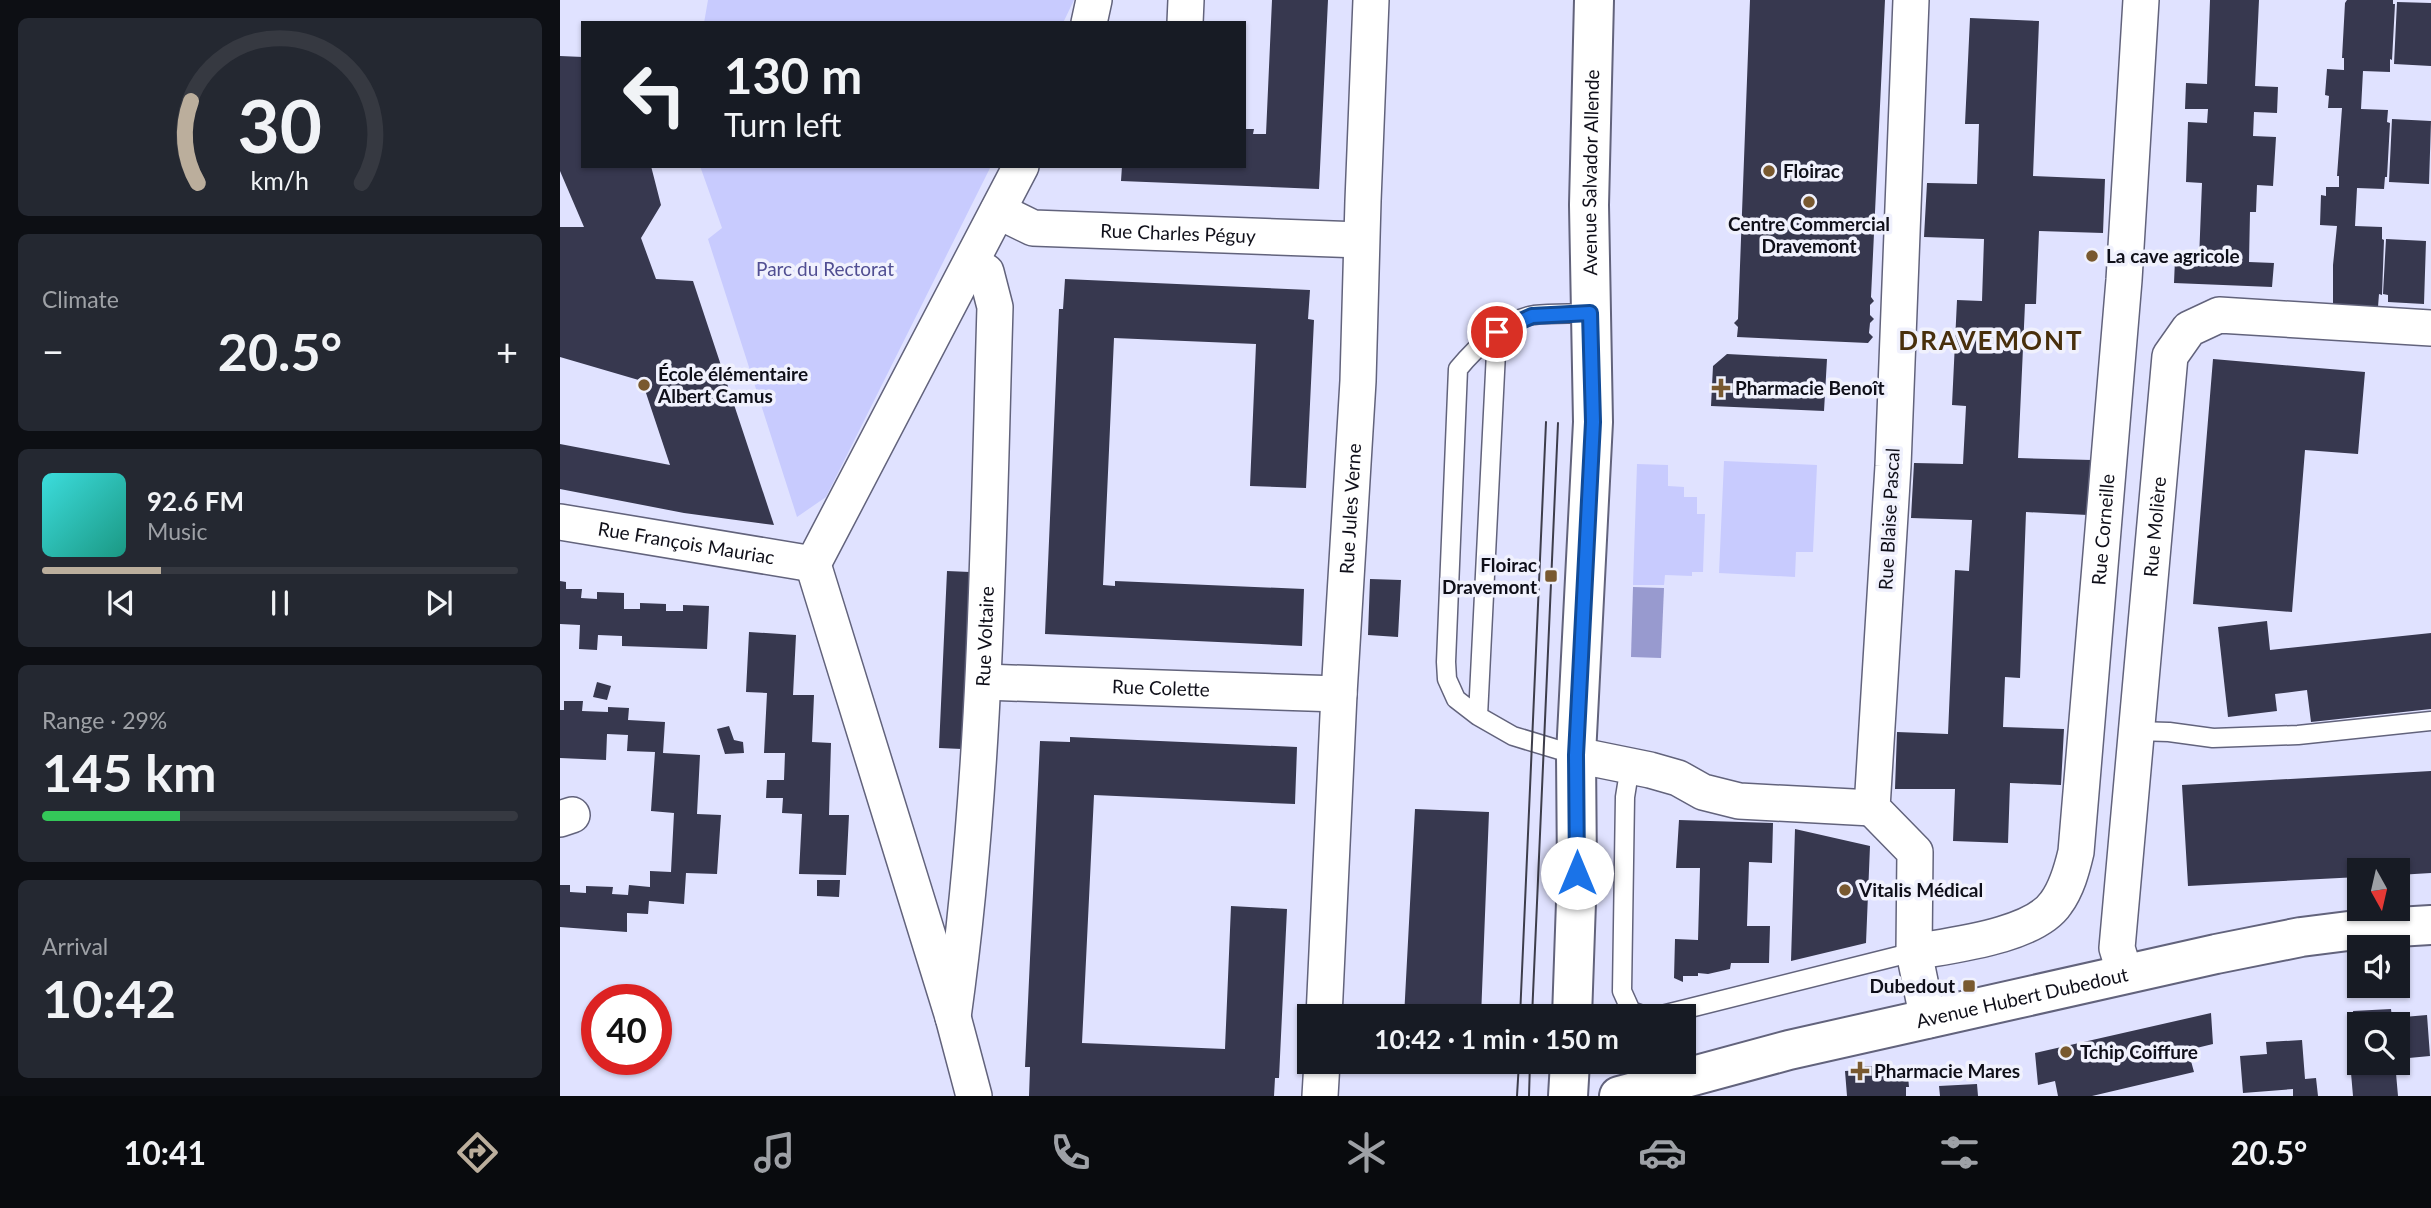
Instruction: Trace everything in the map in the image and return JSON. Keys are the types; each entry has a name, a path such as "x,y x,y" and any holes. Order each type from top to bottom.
{"street":[{"path":"1089,21 1094,0"},
{"path":"1185,21 1186,0"},
{"name":"Rue Jules Verne","path":"1325,1004 1339,694 1358,381 1371,0"},
{"name":"Avenue Salvador Allende","path":"1572,1004 1577,873 1576,755 1593,422 1589,205 1594,0"},
{"name":"Rue Blaise Pascal","path":"1872,808 1893,466 1911,0"},
{"name":"Rue Corneille","path":"1914,953 1993,937 2025,927 2056,905 2077,852 2124,279 2141,0"},
{"path":"813,564 1020,168"},
{"name":"Rue Charles Péguy","path":"998,211 1033,228 1361,240"},
{"name":"Rue Voltaire","path":"953,1017 967,922 984,682 995,307 986,272 972,263"},
{"name":"Rue Molière","path":"2125,974 2117,948 2170,356 2189,329 2219,315 2431,328"},
{"name":"Rue François Mauriac","path":"560,522 813,564"},
{"name":"Rue Voltaire","path":"813,564 953,1017 974,1096"},
{"name":"Rue Colette","path":"984,682 1339,694"},
{"path":"1576,755 1678,778 1703,792 1739,801 1872,808 1915,852 1914,953 1928,1020"},
{"name":"Avenue Hubert Dubedout","path":"1619,1096 1789,1050 2125,974 2301,937 2364,929 2431,925"},
{"path":"1320,1096 1321,1074"},
{"path":"1568,1096 1569,1074"}],"lane":[{"path":"1576,755 1513,736 1478,716 1456,699 1447,679 1458,369 1497,332 1532,316 1590,313"},
{"path":"1478,716 1497,332"},
{"path":"2136,732 2169,732 2213,738 2298,735 2431,721"},
{"path":"1628,1004 1622,991 1625,797 1630,766"},
{"path":"1696,1007 1914,953"}],"green space":[{"path":"708,0 1074,0 1064,21 704,21"},
{"name":"Parc du Rectorat","path":"701,168 990,168 826,497 797,517 708,239 722,228"},
{"path":"1724,461 1817,465 1813,552 1796,552 1795,577 1719,573"},
{"path":"1637,464 1668,465 1668,486 1684,487 1684,497 1697,497 1697,514 1705,514 1703,572 1692,572 1692,576 1665,575 1664,585 1633,585"}],"shaded area":[{"path":"1633,587 1664,588 1661,658 1631,657"}],"building":[{"path":"1272,0 1328,0 1319,189 1121,181 1122,168 1246,168 1246,129 1254,129 1253,134 1266,134"},
{"name":"Centre Commercial Dravemont","path":"1750,0 1885,0 1871,297 1874,301 1870,305 1870,315 1874,319 1870,323 1869,333 1873,337 1868,343 1737,337 1738,327 1734,323 1738,319"},
{"path":"2210,0 2259,0 2255,86 2278,87 2277,113 2254,112 2253,136 2276,137 2273,186 2257,185 2256,212 2250,212 2249,262 2274,263 2272,287 2174,283 2175,259 2199,260 2202,183 2186,182 2188,122 2207,123 2208,109 2185,109 2186,83 2207,84"},
{"path":"2347,0 2393,0 2395,4 2390,72 2363,71 2361,109 2388,110 2387,122 2390,123 2384,189 2357,188 2355,226 2382,227 2382,295 2379,294 2378,307 2333,305 2337,226 2320,225 2321,195 2326,196 2326,187 2339,187 2337,176 2342,108 2328,108 2329,96 2325,95 2327,69 2344,70 2342,58"},
{"path":"2397,2 2431,3 2431,66 2394,64"},
{"path":"1970,18 2039,21 2033,176 2105,179 2103,233 2039,231 2036,304 2025,304 2018,458 2092,460 2088,515 2026,512 2020,678 2005,677 2003,727 2064,729 2061,785 2010,783 2008,843 1953,841 1955,789 1895,789 1897,732 1948,734 1955,570 1969,571 1972,520 1911,518 1914,463 1963,464 1966,406 1952,405 1957,300 1982,301 1984,239 1924,237 1927,183 1977,184 1979,124 1965,124"},
{"name":"École élémentaire Albert Camus","path":"560,56 581,57 581,168 652,168 661,205 641,238 656,279 693,281 774,525 684,513 560,489 560,444 670,465 642,381 560,357 560,227 584,227 560,171"},
{"path":"2392,119 2431,121 2429,184 2389,182"},
{"path":"2386,239 2426,241 2424,304 2388,302 2388,295 2383,294"},
{"path":"1065,279 1310,290 1308,319 1314,320 1306,488 1250,486 1256,344 1114,338 1103,585 1115,586 1115,581 1304,589 1302,646 1045,634 1059,309 1063,309"},
{"path":"1727,354 1827,359 1824,411 1711,406 1713,366"},
{"path":"2213,359 2365,372 2358,454 2305,450 2292,612 2193,604"},
{"path":"947,571 970,572 962,749 939,748"},
{"path":"1370,579 1401,580 1398,637 1368,635"},
{"path":"560,581 566,582 566,589 582,589 581,598 597,599 597,592 624,593 624,609 640,609 640,603 666,604 666,611 683,611 683,605 709,606 707,649 622,646 622,636 598,635 597,650 579,649 580,625 560,624"},
{"path":"2267,621 2270,650 2431,633 2431,709 2311,722 2307,690 2275,694 2277,711 2228,717 2218,627"},
{"path":"749,632 796,635 793,695 814,695 812,742 831,743 829,815 849,815 846,875 799,874 802,814 782,813 783,798 766,798 767,780 784,780 785,753 764,753 767,693 746,692"},
{"path":"597,682 611,686 607,700 593,697"},
{"path":"564,701 583,701 582,711 608,712 608,707 629,708 628,720 665,722 663,753 700,755 697,814 721,815 717,874 686,873 684,904 649,901 648,914 627,913 627,932 560,927 560,885 570,885 570,892 586,893 586,886 613,887 612,894 628,895 629,885 650,887 650,871 671,872 674,813 651,811 655,752 627,751 628,735 607,734 606,760 560,758 560,710 564,710"},
{"path":"729,726 734,740 743,742 744,753 725,754 717,729"},
{"path":"1070,737 1297,747 1295,804 1094,795 1082,1043 1225,1049 1231,906 1287,909 1279,1078 1275,1078 1274,1096 1029,1096 1030,1067 1025,1067 1040,741 1070,742"},
{"path":"2431,771 2431,873 2410,874 2410,858 2347,858 2347,878 2188,886 2182,785"},
{"path":"1415,809 1489,812 1482,1004 1405,1004"},
{"path":"1679,820 1773,823 1772,863 1749,862 1747,926 1770,926 1769,963 1731,963 1730,969 1708,974 1698,973 1698,976 1683,976 1683,982 1674,978 1675,939 1698,940 1700,868 1676,868"},
{"path":"1795,829 1870,846 1866,943 1791,961"},
{"path":"817,880 840,880 839,897 817,896"},
{"path":"2391,1009 2391,1012 2353,1012"},
{"path":"2211,1013 2213,1044 2188,1050 2194,1072 2092,1096 2058,1096 2055,1081 2038,1085 2035,1053"},
{"path":"2427,1015 2430,1056 2410,1058 2410,1016"},
{"path":"2302,1040 2305,1079 2316,1078 2318,1096 2293,1096 2293,1089 2243,1093 2240,1056 2267,1054 2266,1042"},
{"path":"1907,1065 1909,1087 1906,1087 1906,1096 1847,1096 1845,1071 1862,1070 1861,1066 1872,1066 1873,1069"},
{"path":"2351,1075 2396,1075 2398,1096 2353,1096"},
{"path":"1977,1084 1978,1096 1940,1096 1939,1086"}],"tram line":[{"path":"1521,1004 1546,422"},
{"path":"1533,1004 1558,423"},
{"path":"1517,1096 1518,1074"},
{"path":"1529,1096 1530,1074"}],"place":[{"name":"Floirac","path":"1769,171"},
{"name":"Centre Commercial Dravemont","path":"1809,202"},
{"name":"La cave agricole","path":"2092,256"},
{"name":"École élémentaire Albert Camus","path":"644,385"},
{"name":"Pharmacie Benoît","path":"1721,388"},
{"name":"Floirac Dravemont","path":"1551,576"},
{"name":"Vitalis Médical","path":"1845,890"},
{"name":"Dubedout","path":"1969,986"},
{"name":"Tchip Coiffure","path":"2066,1052"},
{"name":"Pharmacie Mares","path":"1860,1071"}],"district":[{"name":"DRAVEMONT","path":"1991,341"}],"route":[{"path":"1497,332 1532,316 1590,313 1593,422 1576,755 1577,873"}]}
